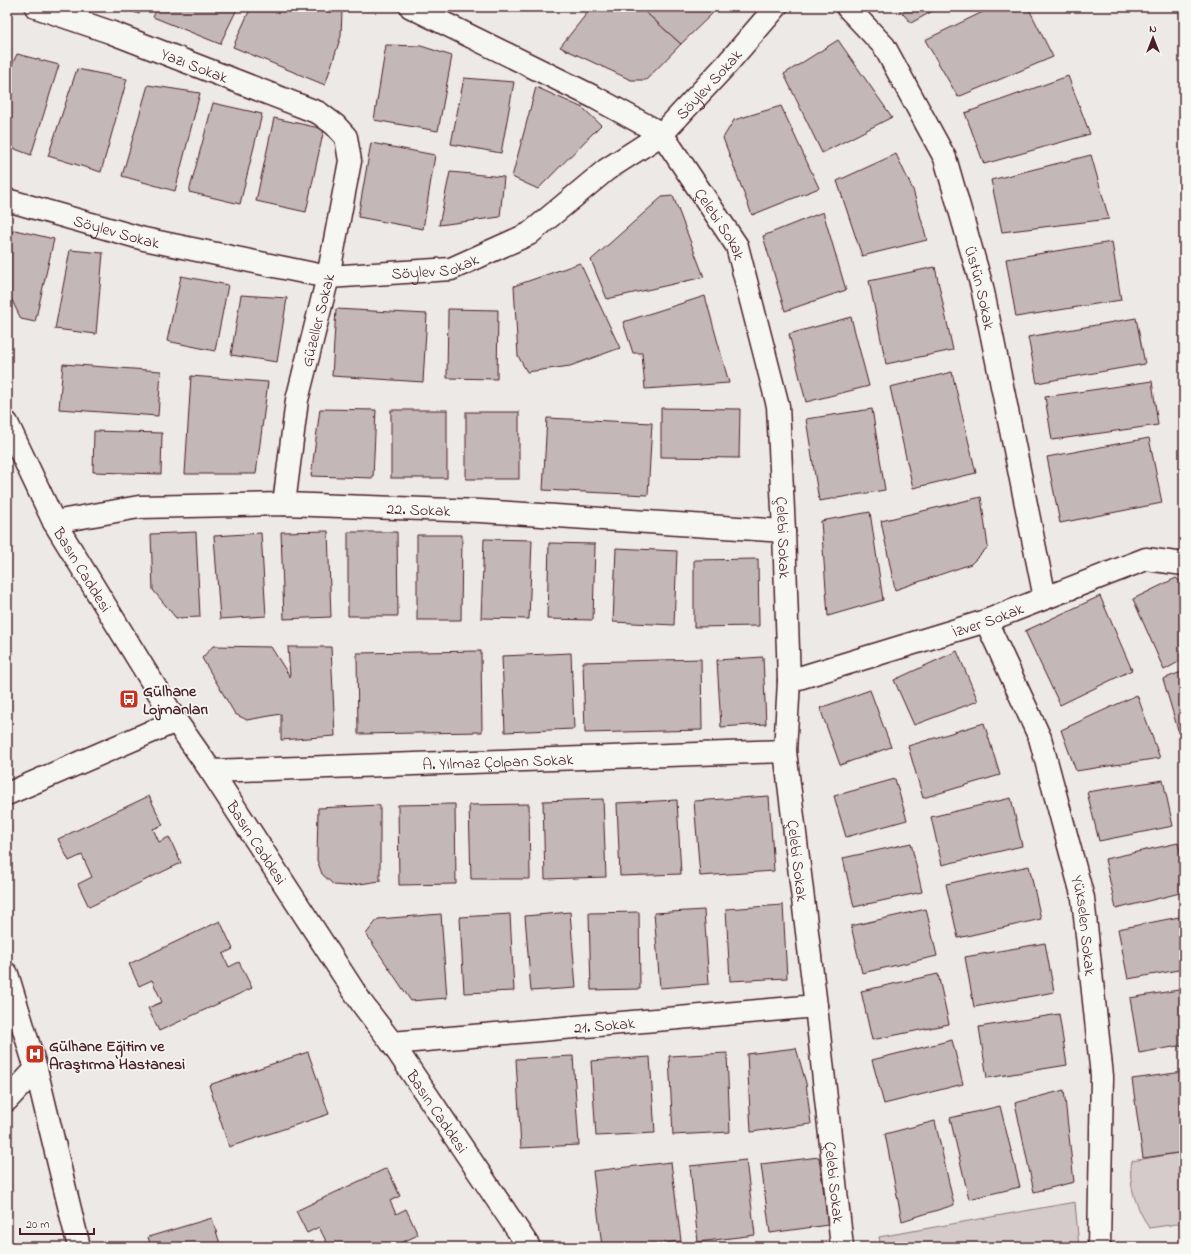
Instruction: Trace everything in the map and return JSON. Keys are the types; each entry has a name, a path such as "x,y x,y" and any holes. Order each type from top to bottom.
{"street":[{"name":"Yazı Sokak","path":"36,7 110,32 319,113 336,125 346,137"},
{"name":"Çelebi Sokak","path":"411,7 594,96 662,134 737,246 778,406 790,681 785,751 816,1006 842,1247"},
{"name":"Söylev Sokak","path":"7,200 144,239 328,277 451,269 529,234 606,170 662,134 726,65 776,7"},
{"name":"Üstün Sokak","path":"847,7 884,46 945,158 982,287 1045,598"},
{"name":"Güzeller Sokak","path":"284,504 297,400 328,277 350,160 346,137"},
{"name":"Basın Caddesi","path":"7,423 54,522 176,721 211,771 363,1005 392,1042 529,1247"},
{"name":"22. Sokak","path":"54,522 139,507 284,504 480,511 784,530"},
{"name":"İzver Sokak","path":"790,681 986,620 1146,559 1184,564"},
{"name":"Yükselen Sokak","path":"986,620 1040,738 1083,898 1102,1076 1099,1247"},
{"path":"7,794 176,721"},
{"name":"A. Yılmaz Çolpan Sokak","path":"211,771 785,751"},
{"path":"7,974 36,1069 79,1247"},
{"name":"21. Sokak","path":"392,1042 816,1006"},
{"path":"7,1100 36,1069"}],"shaded area":[{"path":"1184,1152 1184,1223 1149,1228 1134,1196 1131,1179 1132,1161"},
{"path":"1075,1202 1079,1247 881,1247 879,1237"},
{"path":"822,1242 823,1247 781,1247"}],"building":[{"path":"122,7 142,7 139,14"},
{"path":"158,7 238,7 220,44 153,17"},
{"path":"251,7 334,7 342,11 341,36 325,85 233,47"},
{"path":"592,7 640,7 681,44 646,80 631,80 560,47"},
{"path":"640,7 719,7 681,44"},
{"path":"897,7 940,7 911,23"},
{"path":"993,7 1028,7 1053,57 958,97 925,40"},
{"path":"838,40 892,117 822,153 784,74"},
{"path":"386,45 421,46 452,56 438,131 374,120"},
{"path":"17,54 59,65 31,155 7,146 7,76"},
{"path":"77,69 127,79 101,172 48,156"},
{"path":"1068,76 1090,134 984,164 965,113"},
{"path":"464,78 514,82 501,153 451,144"},
{"path":"148,85 200,93 175,191 122,176"},
{"path":"536,87 583,108 601,125 538,189 512,177"},
{"path":"213,103 262,114 240,204 189,192"},
{"path":"781,106 819,188 752,215 723,138 734,120"},
{"path":"274,118 324,129 306,212 256,201"},
{"path":"371,143 435,155 423,229 358,217"},
{"path":"896,154 913,190 927,240 862,256 837,181"},
{"path":"1091,155 1109,219 1002,232 991,180"},
{"path":"450,172 504,177 500,217 439,225"},
{"path":"673,196 704,277 607,299 591,260 662,197"},
{"path":"823,212 846,290 785,311 763,236"},
{"path":"15,230 54,239 35,322 21,319 7,290 7,235"},
{"path":"1112,242 1121,300 1016,317 1006,259"},
{"path":"70,250 103,253 96,334 55,329"},
{"path":"580,263 620,348 570,366 527,372 518,356 514,286"},
{"path":"935,267 953,350 886,364 869,281"},
{"path":"181,276 228,285 215,351 167,341"},
{"path":"241,295 287,298 277,362 231,355"},
{"path":"705,296 729,383 645,389 642,353 633,353 623,322"},
{"path":"336,309 427,314 423,382 332,376"},
{"path":"448,309 498,310 497,379 447,378"},
{"path":"851,317 869,386 806,402 789,334"},
{"path":"1136,318 1145,364 1037,383 1028,337"},
{"path":"63,364 161,371 158,416 59,409"},
{"path":"952,372 976,473 913,488 890,387"},
{"path":"191,376 268,382 256,474 185,474"},
{"path":"1152,381 1158,425 1052,440 1045,397"},
{"path":"661,408 740,409 739,458 661,457"},
{"path":"320,409 376,410 373,478 311,476"},
{"path":"872,409 885,490 819,501 806,419"},
{"path":"391,410 447,410 447,478 391,478"},
{"path":"466,412 519,412 519,479 466,479"},
{"path":"547,418 652,423 648,495 543,490"},
{"path":"94,431 162,433 161,474 93,472"},
{"path":"1149,438 1162,503 1060,523 1047,457"},
{"path":"981,497 988,547 971,564 895,590 881,521"},
{"path":"870,512 883,600 828,616 821,521"},
{"path":"328,531 331,617 284,619 281,532"},
{"path":"196,532 200,617 176,618 153,590 151,534"},
{"path":"348,532 397,532 398,616 348,616"},
{"path":"261,533 266,616 220,619 214,536"},
{"path":"417,535 462,535 461,620 417,620"},
{"path":"484,539 532,540 529,619 481,618"},
{"path":"549,543 595,544 593,620 547,619"},
{"path":"616,548 677,551 674,625 613,622"},
{"path":"758,559 759,626 694,627 694,560"},
{"path":"1176,578 1184,584 1184,659 1164,670 1133,599"},
{"path":"1100,596 1132,670 1060,705 1025,631"},
{"path":"213,646 271,647 290,677 288,647 331,647 335,736 281,740 281,714 247,720 235,714 202,658"},
{"path":"481,651 482,732 358,734 357,653"},
{"path":"957,651 978,701 914,725 894,680"},
{"path":"571,653 574,729 505,732 502,656"},
{"path":"763,657 766,724 721,727 717,660"},
{"path":"701,659 702,730 585,733 583,662"},
{"path":"1184,671 1184,728 1178,730 1163,679"},
{"path":"870,690 891,747 840,765 820,708"},
{"path":"1137,695 1160,758 1076,771 1061,730"},
{"path":"984,723 1000,775 923,798 908,746"},
{"path":"895,779 907,820 846,837 834,796"},
{"path":"1163,780 1173,826 1099,841 1087,792"},
{"path":"149,796 163,825 153,829 159,842 169,837 181,863 89,907 78,884 92,877 82,855 69,861 58,839"},
{"path":"769,796 774,871 700,876 694,801"},
{"path":"1011,798 1022,846 942,865 931,817"},
{"path":"603,799 606,877 545,879 543,801"},
{"path":"677,800 681,874 620,876 617,803"},
{"path":"455,804 456,884 399,885 398,805"},
{"path":"529,804 530,879 471,879 469,805"},
{"path":"380,805 380,881 346,886 334,885 322,874 317,860 318,808"},
{"path":"911,843 922,892 854,907 843,858"},
{"path":"1178,843 1184,867 1184,892 1116,909 1105,859"},
{"path":"1029,866 1041,919 958,938 946,884"},
{"path":"783,905 787,978 730,981 726,909"},
{"path":"926,909 937,956 862,973 851,926"},
{"path":"704,910 709,984 660,988 654,913"},
{"path":"570,912 576,988 531,991 525,916"},
{"path":"639,912 640,989 591,990 589,913"},
{"path":"441,914 447,998 411,1001 366,934 378,919"},
{"path":"510,914 514,991 464,993 460,917"},
{"path":"1184,916 1184,969 1128,979 1118,929"},
{"path":"220,921 233,949 223,954 229,967 239,962 252,988 159,1031 148,1008 162,1002 152,980 139,986 129,964"},
{"path":"1045,943 1054,992 974,1007 965,957"},
{"path":"938,974 949,1024 872,1040 861,991"},
{"path":"1184,989 1184,1045 1139,1053 1130,998"},
{"path":"1059,1014 1067,1065 987,1078 979,1027"},
{"path":"952,1040 963,1084 884,1104 872,1060"},
{"path":"796,1048 806,1083 811,1124 751,1132 747,1054"},
{"path":"308,1052 329,1114 229,1147 209,1085"},
{"path":"727,1053 730,1132 673,1135 669,1056"},
{"path":"573,1056 579,1145 521,1148 516,1059"},
{"path":"650,1057 655,1133 596,1136 591,1061"},
{"path":"1183,1072 1184,1152 1143,1158 1132,1079"},
{"path":"1064,1090 1074,1182 1034,1192 1015,1103"},
{"path":"1000,1106 1020,1187 969,1199 950,1118"},
{"path":"935,1121 954,1205 902,1221 885,1134"},
{"path":"819,1157 828,1225 770,1233 761,1164"},
{"path":"746,1160 755,1235 698,1242 690,1166"},
{"path":"671,1162 681,1241 629,1247 602,1247 593,1171"},
{"path":"387,1168 400,1196 390,1201 396,1214 406,1209 418,1235 392,1247 329,1247 319,1227 307,1233 296,1211"},
{"path":"212,1218 221,1247 151,1247 148,1237"}],"place":[{"name":"Gülhane Lojmanları","path":"129,699"},
{"name":"Gülhane Eğitim ve Araştırma Hastanesi","path":"35,1054"}]}
